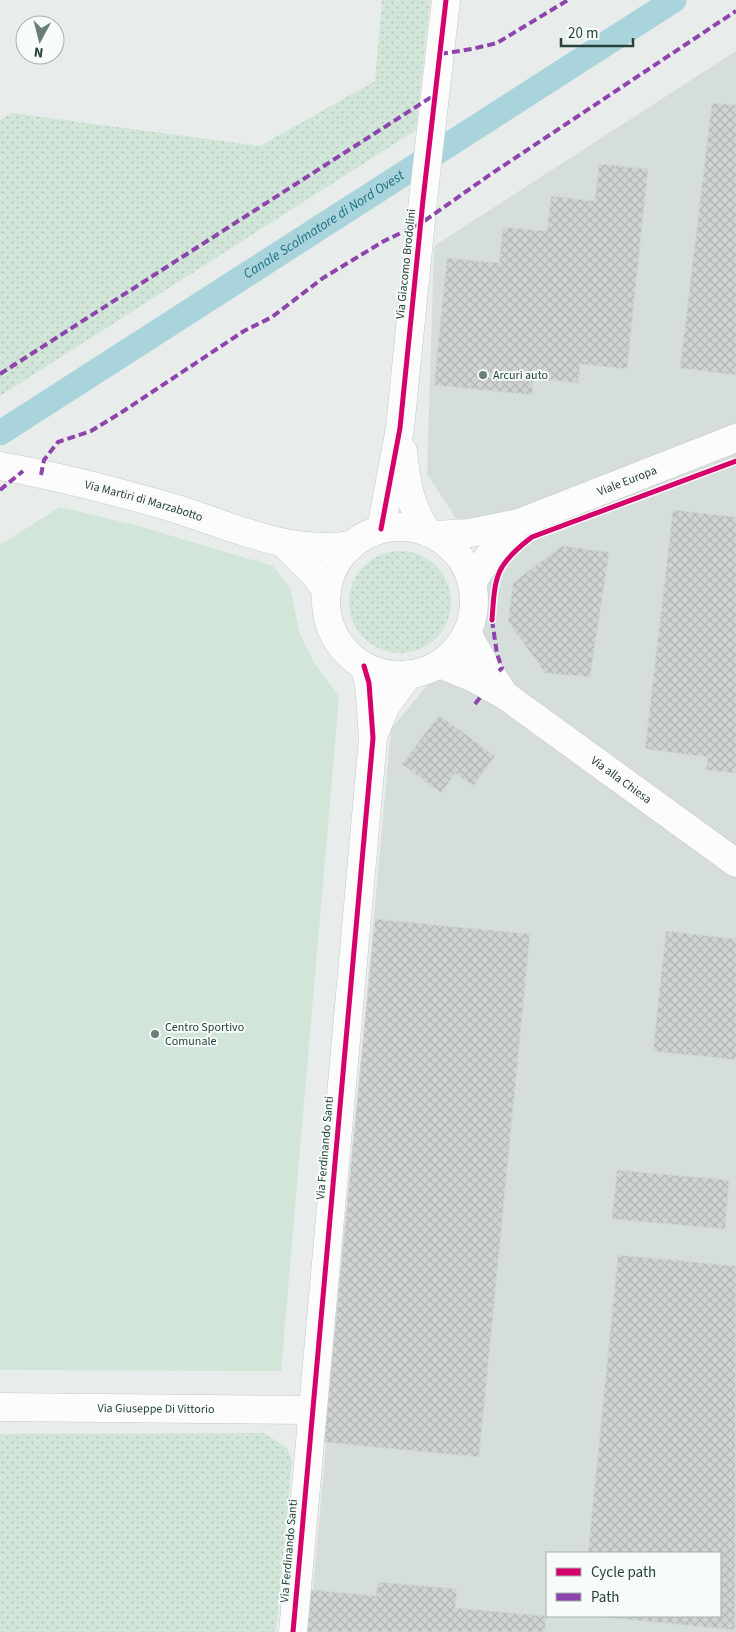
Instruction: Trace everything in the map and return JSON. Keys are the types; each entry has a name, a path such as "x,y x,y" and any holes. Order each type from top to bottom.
{"street":[{"name":"Via Giacomo Brodolini","path":"381,529 400,428 446,0"},
{"name":"Via Giacomo Brodolini","path":"400,428 406,476 415,511 431,534"},
{"name":"Viale Europa","path":"431,534 470,534 519,524 736,438"},
{"name":"Via Martiri di Marzabotto","path":"5,467 170,507 285,545 328,549 351,545"},
{"name":"Viale Europa","path":"472,583 488,557 519,524"},
{"path":"397,526 431,534 456,553 465,564 472,583 474,608 468,633 456,650 440,664 425,671 409,674 386,674 364,666 347,652 334,634 327,613 327,591 331,574 339,559 351,545 381,529 397,526"},
{"name":"Via Martiri di Marzabotto","path":"285,545 314,574 327,591"},
{"name":"Via alla Chiesa","path":"468,633 493,679 506,696"},
{"name":"Via alla Chiesa","path":"440,664 474,678 506,696 736,863"},
{"name":"Via Ferdinando Santi","path":"293,1632 373,738 369,683 364,666"},
{"name":"Via Ferdinando Santi","path":"373,738 385,707 409,674"},
{"name":"Via Giuseppe Di Vittorio","path":"0,1407 312,1410"}],"shaded area":[{"path":"736,51 736,1632 309,1632 391,729 485,616 478,552 427,474 434,246"}],"green space":[{"path":"382,0 430,0 416,130 0,396 0,120 12,113 260,146 375,81"},
{"name":"Centro Sportivo Comunale","path":"60,507 135,525 273,566 290,588 300,634 315,664 339,697 281,1371 0,1370 0,545"},
{"path":"400,551 419,555 436,566 447,583 451,602 447,621 436,638 419,649 400,653 381,649 364,638 353,621 349,602 353,583 364,566 381,555"},
{"path":"264,1433 287,1448 292,1460 276,1632 0,1632 0,1434"}],"building":[{"path":"712,103 736,105 736,375 680,368"},
{"path":"599,164 648,169 627,369 580,364 578,383 533,378 532,395 434,385 447,258 499,263 503,227 547,231 551,196 595,201"},
{"path":"673,510 736,517 736,773 706,770 708,757 645,749"},
{"path":"562,546 609,552 590,677 545,673 508,621 513,583"},
{"path":"439,715 495,756 473,786 455,773 441,793 402,764"},
{"path":"375,919 530,934 479,1457 324,1442"},
{"path":"666,931 736,939 736,1060 653,1051"},
{"path":"617,1170 729,1180 725,1229 612,1219"},
{"path":"618,1255 736,1266 735,1630 603,1617 721,1617 721,1552 588,1552"},
{"path":"378,1582 457,1589 455,1608 546,1616 545,1632 302,1632 304,1617 309,1617 311,1590 376,1596"}],"waterway":[{"name":"Canale Scolmatore di Nord Ovest","path":"0,433 674,0"}],"marked path":[{"path":"440,54 497,43 568,0"},
{"path":"41,475 44,460 58,442 91,431 244,331 272,317 323,278 384,241 420,224 491,174 736,11"},
{"path":"0,374 436,94"},
{"path":"0,490 23,471"},
{"path":"492,620 497,654 502,668 499,671"},
{"path":"475,704 482,695"}],"cycle path":[{"path":"381,529 400,428 446,0"},
{"path":"492,620 494,592 499,572 511,556 532,537 736,461"},
{"path":"293,1632 373,738 369,683 364,666"}],"place":[{"name":"Arcuri auto","path":"483,375"},
{"name":"Centro Sportivo Comunale","path":"155,1034"}]}
